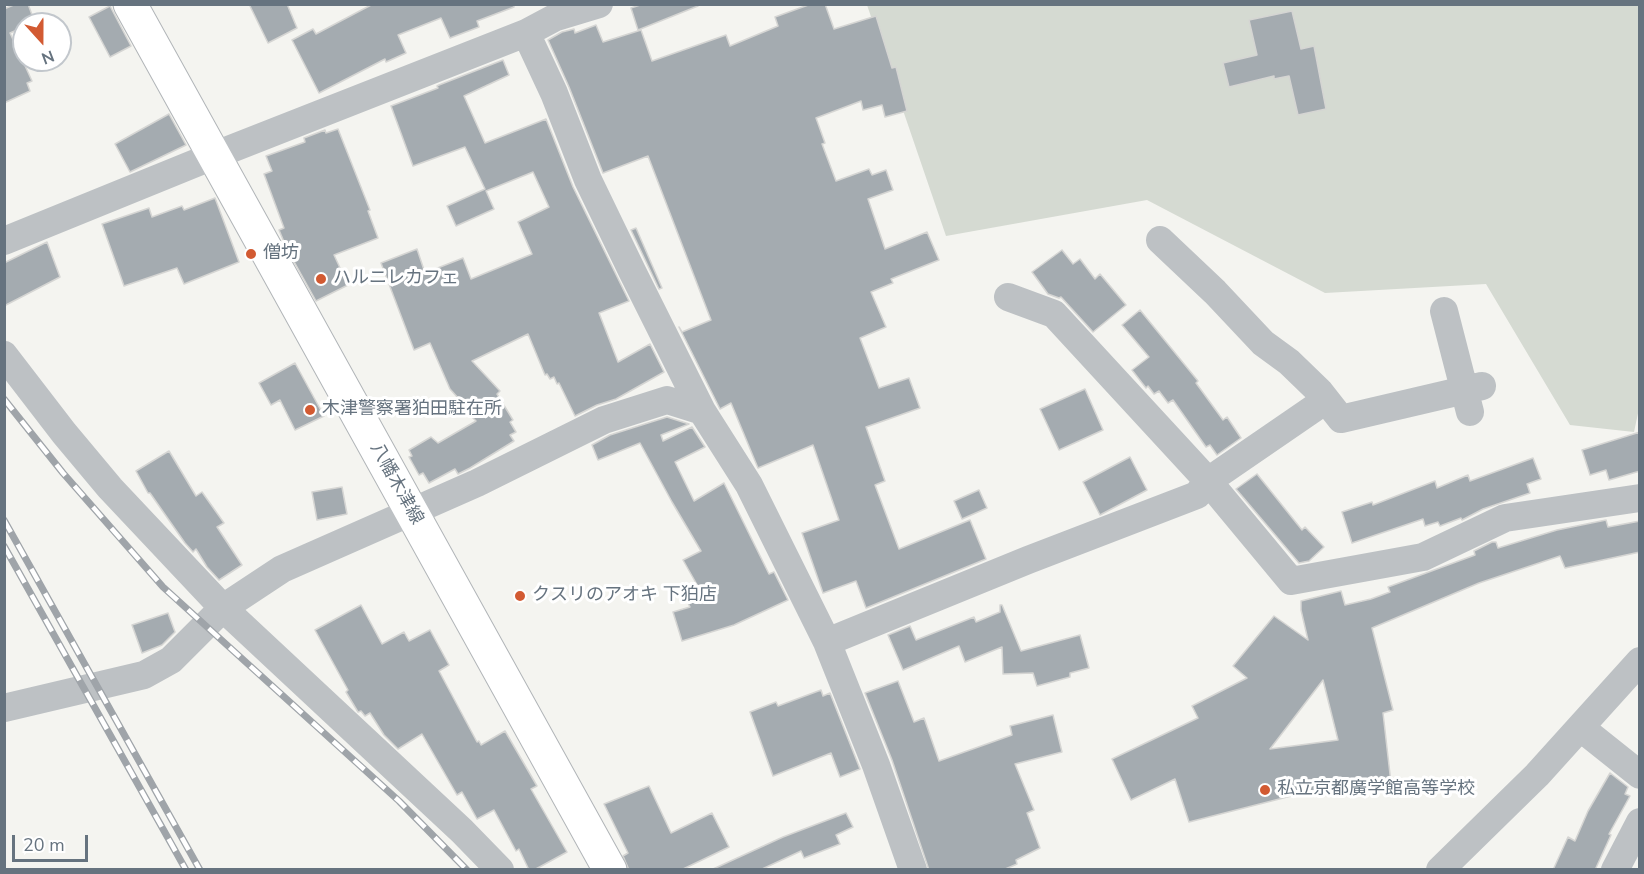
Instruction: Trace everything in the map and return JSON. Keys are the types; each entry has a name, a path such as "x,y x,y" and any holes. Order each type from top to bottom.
{"main road":[{"name":"八幡木津線","path":"130,4 610,870"}],"street":[{"path":"4,241 526,33 553,11 599,4"},
{"path":"526,33 554,93 588,180 702,411 749,485 827,642 876,765 913,870"},
{"path":"1160,240 1215,292 1263,343 1289,362 1341,419 1472,396 1444,311"},
{"path":"1008,297 1054,314 1208,481 1291,580 1423,557 1505,518 1640,498"},
{"path":"4,355 110,488 224,608 462,831 500,870"},
{"path":"4,708 144,675 171,660 224,608 282,569 524,461 604,420 667,400 702,411"},
{"path":"827,642 1028,560 1197,495 1208,481 1326,400"},
{"path":"1451,866 1581,728 1640,661"},
{"path":"1581,728 1640,775"},
{"path":"1615,870 1640,822"}],"shaded area":[{"path":"867,5 1639,5 1640,404 1634,432 1570,425 1486,284 1325,293 1147,200 946,236"}],"building":[{"path":"16,4 28,4 31,12 12,12 12,32 10,33 12,72 28,72 32,81 27,83 30,91 4,103 4,9"},
{"path":"249,4 287,4 297,28 268,43"},
{"path":"373,4 514,4 514,7 477,21 479,27 450,38 441,18 398,35 406,53 386,62 385,59 319,93 292,40 313,29 316,34"},
{"path":"643,4 698,4 698,6 638,30 631,8"},
{"path":"811,4 825,4 834,29 876,16 892,68 896,67 907,111 885,117 882,105 863,110 861,101 816,118 825,143 822,144 836,181 869,169 872,175 886,170 893,190 868,199 885,249 927,232 939,260 891,279 893,283 871,292 886,327 860,338 879,388 909,378 920,408 866,427 885,481 875,485 899,549 970,520 986,559 866,608 856,581 823,593 802,533 839,520 813,445 758,468 731,403 720,409 679,327 682,332 711,320 648,156 603,173 548,40 562,32 574,29 575,33 596,25 603,42 641,30 652,61 726,35 730,46 778,26 775,17"},
{"path":"110,6 131,46 110,57 89,17"},
{"path":"1292,11 1301,49 1314,46 1326,109 1298,115 1289,76 1274,79 1274,76 1229,87 1223,63 1257,55 1249,20"},
{"path":"503,60 509,75 464,96 485,143 546,119 573,187 629,301 599,313 618,362 650,344 664,372 616,399 575,416 559,383 557,384 554,377 550,379 547,374 545,375 528,334 472,361 500,391 497,394 513,420 510,422 516,432 510,435 514,441 458,474 455,469 429,483 423,473 419,475 409,457 412,456 409,450 431,437 438,443 476,421 450,389 430,343 414,350 381,263 417,249 425,273 463,258 471,279 532,254 518,222 549,207 533,172 486,191 494,209 456,226 447,206 485,189 465,147 413,166 391,106"},
{"path":"169,114 186,145 130,172 115,144"},
{"path":"338,129 370,210 368,211 378,238 334,255 348,285 316,301 279,230 284,228 264,174 272,171 266,156 305,142 304,138 325,130 326,133"},
{"path":"215,198 239,262 184,284 177,268 124,286 102,224 149,208 152,217 182,206 184,210"},
{"path":"636,228 662,288 659,289 631,230"},
{"path":"47,242 60,277 4,306 4,263"},
{"path":"1062,250 1073,264 1080,259 1095,279 1100,274 1126,305 1093,332 1061,297 1048,294 1032,272"},
{"path":"1140,310 1198,381 1196,383 1223,420 1227,417 1241,438 1217,455 1210,445 1206,447 1173,400 1168,403 1159,391 1154,394 1148,386 1146,388 1132,370 1149,357 1122,325"},
{"path":"295,363 324,416 295,430 280,400 271,405 259,383"},
{"path":"1085,389 1103,430 1059,450 1040,409"},
{"path":"667,417 689,424 661,435 663,441 692,427 705,447 675,462 694,501 724,483 769,574 774,572 788,600 734,625 682,641 673,612 690,607 688,603 704,597 683,560 701,551 640,443 598,460 592,445 610,435"},
{"path":"1640,432 1640,471 1609,480 1606,470 1590,475 1582,450"},
{"path":"169,451 196,496 202,492 224,523 217,527 242,565 219,580 207,567 196,549 193,552 185,543 148,493 136,471"},
{"path":"1130,457 1147,490 1100,515 1083,482"},
{"path":"1533,458 1541,479 1527,484 1530,493 1483,509 1462,520 1461,518 1440,526 1438,522 1425,526 1423,519 1352,543 1342,512 1372,502 1373,505 1435,481 1437,488 1468,475 1470,481"},
{"path":"1257,474 1302,530 1305,527 1324,547 1309,561 1299,563 1236,489"},
{"path":"342,487 347,514 317,520 312,492"},
{"path":"979,490 987,508 962,519 954,501"},
{"path":"1606,520 1608,527 1640,521 1640,552 1565,568 1560,556 1479,583 1372,628 1393,710 1383,713 1391,783 1295,795 1189,822 1175,779 1131,800 1112,759 1198,718 1192,706 1247,678 1233,666 1274,616 1308,640 1301,601 1341,591 1345,605 1371,599 1390,592 1388,587 1475,555 1474,551 1492,542 1496,542 1498,548 1557,530","holes":["1323,680 1338,740 1270,749"]},
{"path":"361,605 382,644 404,632 409,641 430,630 449,665 439,671 477,742 479,741 481,745 505,731 537,786 531,789 567,852 534,870 529,870 519,849 516,851 494,810 477,819 462,792 457,795 422,734 398,749 384,735 370,713 365,716 361,711 358,712 315,630"},
{"path":"1000,605 1002,605 1021,651 1080,635 1089,668 1070,673 1070,677 1037,686 1033,673 1003,674 1002,647 965,662 959,646 903,670 888,635 910,626 916,640 974,617 976,622 1000,612"},
{"path":"168,613 175,632 162,645 142,653 132,625"},
{"path":"898,681 914,722 924,718 939,761 1012,735 1010,726 1053,715 1062,752 1015,764 1034,810 1027,813 1040,848 1016,860 1017,864 1003,870 929,870 892,760 865,693"},
{"path":"821,690 823,696 830,693 860,769 840,777 831,753 773,776 750,712 776,702 778,706"},
{"path":"1610,773 1628,787 1625,794 1630,796 1609,834 1611,835 1595,870 1553,870 1568,837 1575,841 1588,811"},
{"path":"649,786 671,833 712,813 729,847 681,870 629,870 623,856 628,853 604,804"},
{"path":"846,813 853,827 836,835 840,844 804,858 801,851 760,870 711,870 783,837"}],"railway":[{"path":"4,399 63,473 163,587 399,801 467,870"},
{"path":"4,520 200,870"},
{"path":"4,546 186,870"}],"place":[{"name":"僧坊","path":"251,254"},
{"name":"ハルニレカフェ","path":"321,279"},
{"name":"木津警察署狛田駐在所","path":"310,410"},
{"name":"クスリのアオキ 下狛店","path":"520,596"},
{"name":"私立京都廣学館高等学校","path":"1265,790"}]}
